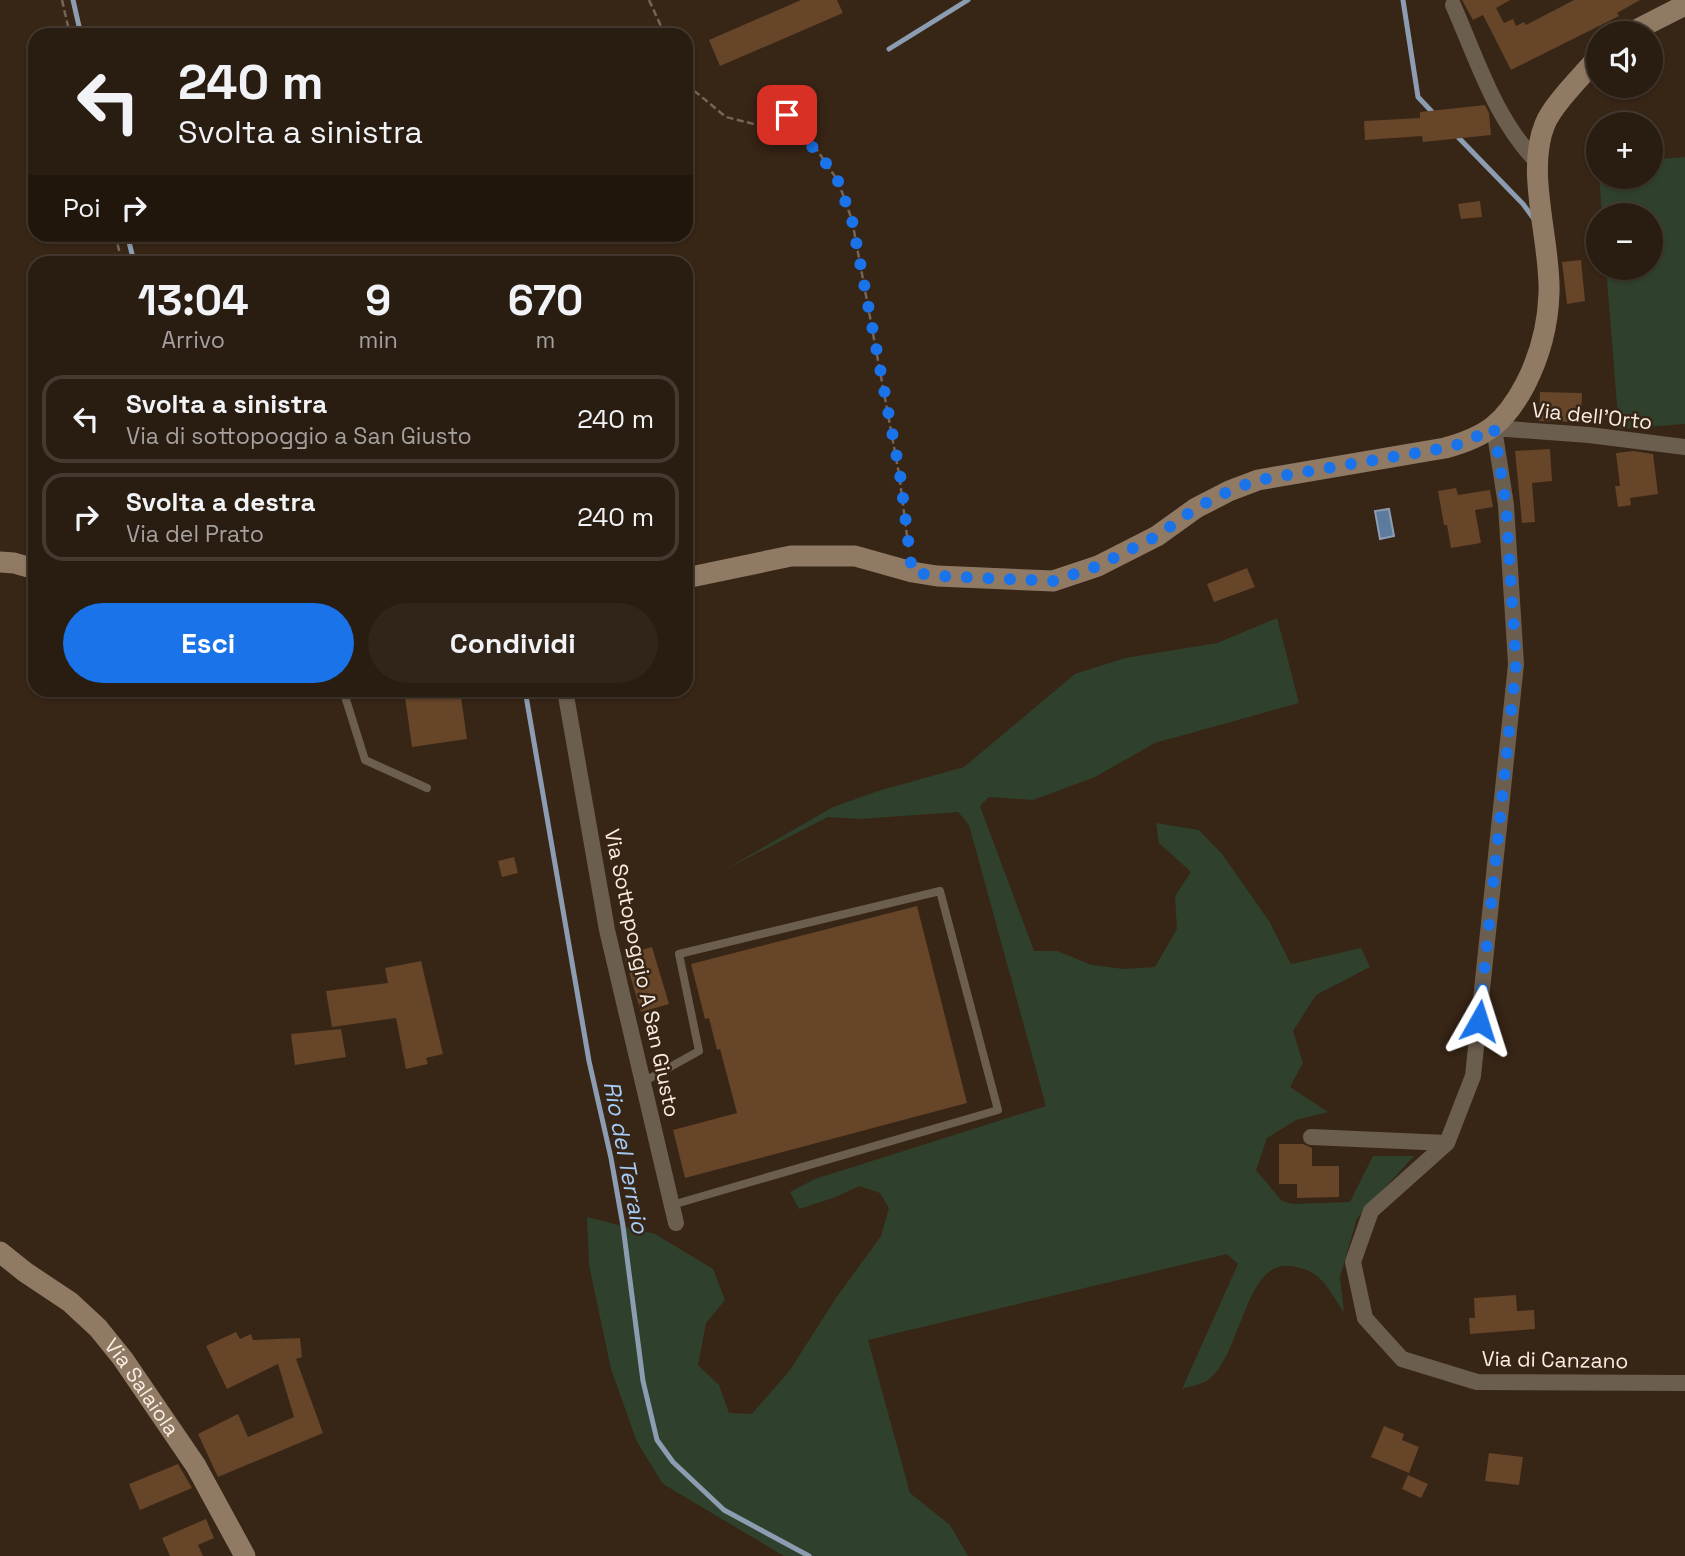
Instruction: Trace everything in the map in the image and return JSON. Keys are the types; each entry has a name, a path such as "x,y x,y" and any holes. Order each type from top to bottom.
{"street":[{"path":"1453,5 1504,122 1538,163"},
{"path":"1654,21 1685,5"},
{"path":"693,577 791,556 855,556 937,576 1053,581 1098,566 1157,536 1196,508 1258,480 1445,448 1463,443 1494,428 1521,391 1543,342 1549,292 1538,163 1545,124 1586,72"},
{"name":"Via dell'Orto","path":"1494,428 1589,435 1685,447"},
{"name":"Via di Canzano","path":"1494,428 1506,505 1516,664 1473,1076 1447,1143 1371,1211 1353,1262 1365,1318 1402,1359 1477,1382 1685,1383"},
{"path":"0,562 28,568"},
{"name":"Via Sottopoggio A San Giusto","path":"566,697 607,930 676,1223"},
{"path":"1311,1138 1447,1143"},
{"name":"Via Salaiola","path":"0,1252 24,1272 70,1302 98,1328 123,1359 197,1466 245,1556"}],"lane":[{"path":"345,697 365,760 426,788"},
{"path":"642,1082 699,1051 679,954 940,891 998,1110 671,1205"}],"path":[{"path":"62,0 68,28"},
{"path":"649,0 662,28"},
{"path":"693,90 726,117 793,134 817,150 838,181 852,220 900,474 912,572"},
{"path":"782,96 793,134"}],"green space":[{"path":"1685,157 1685,424 1619,429 1607,280 1663,280 1663,203 1601,203 1600,189 1663,189 1663,159"},
{"path":"1277,618 1299,703 1155,743 1095,777 1033,800 989,797 980,806 1034,951 1057,951 1092,965 1124,969 1155,967 1177,929 1175,896 1191,872 1159,843 1156,823 1199,830 1222,854 1269,921 1291,964 1361,948 1370,967 1316,995 1293,1031 1303,1063 1290,1087 1328,1112 1296,1120 1267,1138 1256,1170 1282,1201 1293,1204 1350,1202 1373,1156 1414,1156 1357,1218 1340,1277 1344,1313 1328,1288 1309,1271 1289,1266 1274,1269 1262,1279 1252,1294 1219,1369 1205,1382 1182,1389 1238,1264 1227,1254 868,1340 910,1493 950,1525 968,1556 784,1556 663,1484 637,1442 611,1369 589,1265 587,1217 655,1234 713,1269 725,1300 706,1323 698,1365 719,1385 729,1413 752,1414 790,1370 836,1298 881,1236 889,1208 880,1193 859,1186 799,1209 790,1192 815,1179 1046,1106 969,825 958,812 860,819 828,817 724,870 833,807 878,791 964,767 1075,674 1125,658 1217,643"}],"water":[{"path":"1389,509 1394,536 1380,539 1375,511"}],"building":[{"path":"801,0 837,0 843,13 720,66 709,40"},
{"path":"1462,0 1510,0 1496,8 1504,23 1513,19 1516,26 1524,22 1526,25 1574,0 1640,0 1617,13 1619,16 1609,21 1586,21 1586,32 1511,70 1483,15 1473,20"},
{"path":"1485,105 1489,113 1491,135 1423,142 1422,136 1365,140 1364,121 1420,118 1420,112"},
{"path":"1480,201 1482,217 1461,219 1458,204"},
{"path":"1581,260 1585,301 1567,304 1562,262"},
{"path":"1540,392 1582,393 1581,422 1539,421"},
{"path":"1550,449 1552,481 1532,483 1535,522 1522,523 1515,451"},
{"path":"1633,451 1653,454 1658,494 1630,498 1631,505 1618,507 1615,486 1620,486 1616,453"},
{"path":"1456,488 1458,495 1490,490 1493,507 1475,510 1481,543 1451,548 1438,491"},
{"path":"1247,568 1255,587 1214,602 1207,584"},
{"path":"405,697 461,697 467,739 412,747"},
{"path":"514,857 518,873 502,877 498,861"},
{"path":"917,906 967,1103 685,1178 673,1130 737,1113 720,1049 717,1050 709,1018 705,1019 691,964"},
{"path":"652,947 669,1004 641,1012 624,955"},
{"path":"421,961 443,1054 426,1058 428,1064 406,1069 396,1018 332,1027 326,991 388,983 385,968"},
{"path":"341,1029 346,1057 295,1065 291,1034"},
{"path":"1279,1144 1303,1144 1312,1148 1312,1166 1339,1166 1339,1197 1297,1198 1297,1184 1279,1184"},
{"path":"1516,1295 1517,1311 1534,1310 1535,1329 1470,1334 1469,1318 1475,1318 1474,1298"},
{"path":"236,1332 240,1339 251,1334 253,1340 300,1338 302,1357 296,1359 323,1433 218,1477 198,1434 238,1414 248,1437 294,1417 278,1364 227,1389 206,1346"},
{"path":"1384,1426 1404,1434 1402,1440 1419,1447 1409,1473 1371,1457"},
{"path":"1489,1453 1523,1457 1519,1485 1485,1481"},
{"path":"178,1464 192,1488 140,1510 129,1484"},
{"path":"1408,1475 1428,1484 1421,1498 1402,1489"},
{"path":"206,1519 214,1538 198,1545 203,1556 170,1556 162,1538"}],"waterway":[{"name":"Rio del Terraio","path":"73,0 79,28"},
{"path":"889,49 968,0"},
{"path":"1403,0 1418,97 1435,115"},
{"path":"1455,134 1523,204 1534,219"},
{"name":"Rio del Terraio","path":"129,242 132,256"},
{"name":"Rio del Terraio","path":"526,697 589,1061 623,1226 643,1381 657,1440 673,1462 724,1510 809,1556"}],"route":[{"path":"787,115 793,134 817,150 838,181 852,220 900,474 912,572 937,576 1053,581 1098,566 1157,536 1196,508 1258,480 1445,448 1463,443 1494,428 1506,505 1516,664 1479,1021"}]}
